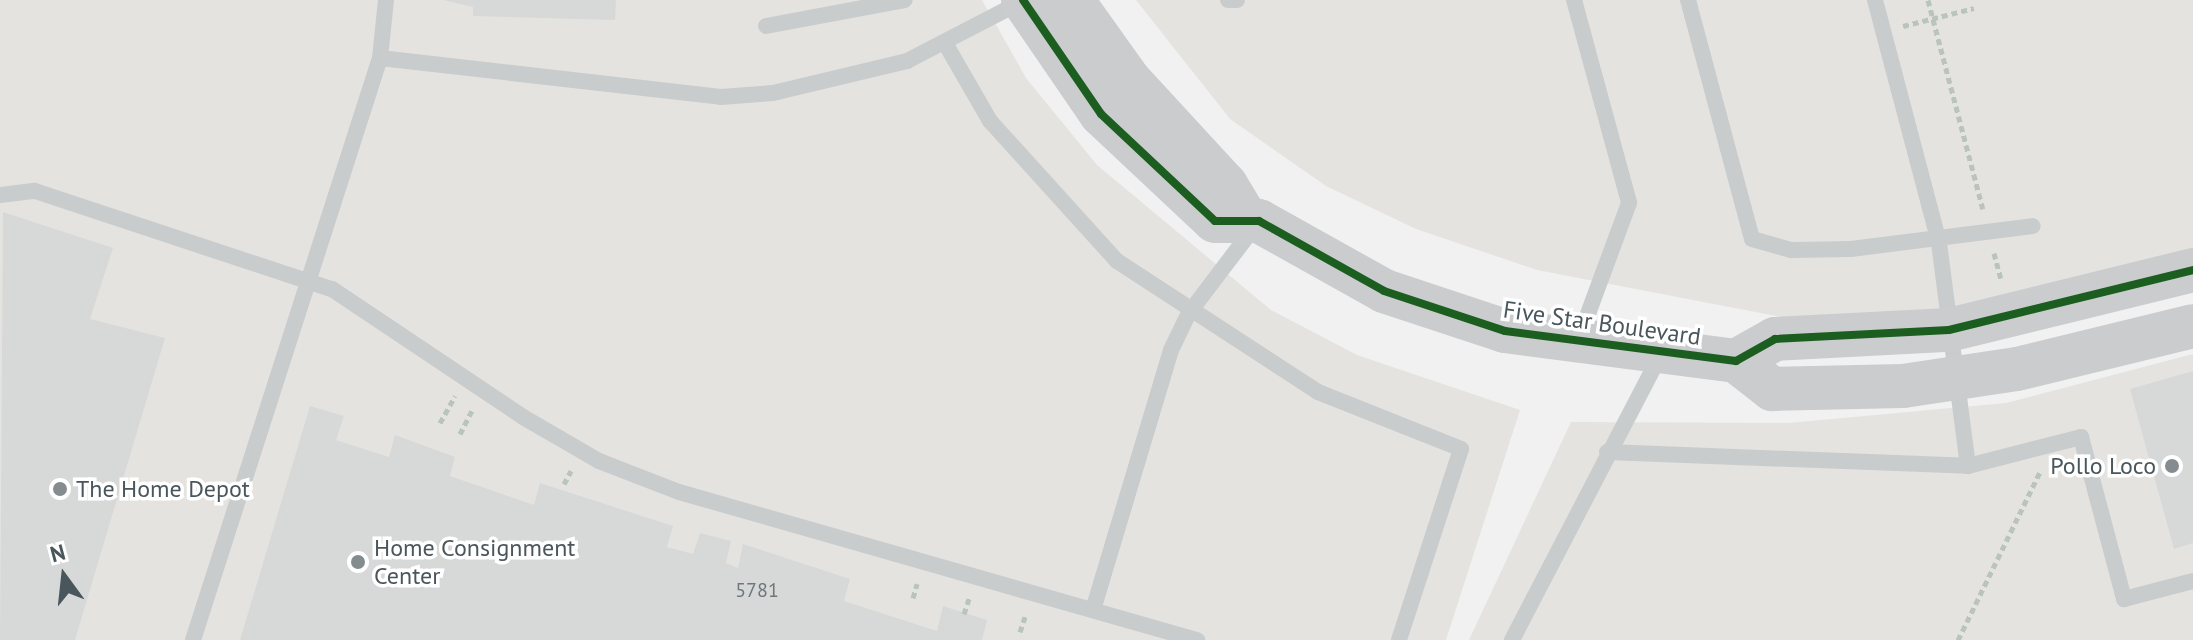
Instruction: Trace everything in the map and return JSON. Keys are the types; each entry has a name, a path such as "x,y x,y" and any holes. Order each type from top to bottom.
{"street":[{"name":"Five Star Boulevard","path":"1023,0 1072,79 1155,171 1215,221 1253,220"},
{"name":"Five Star Boulevard","path":"1072,0 1253,220 1319,259 1446,316 1577,344 1660,356 1736,361"},
{"path":"2193,270 1949,330 1775,339 1736,361 1772,389 1840,391 1955,378 2193,326"}],"lane":[{"path":"193,640 380,58 386,0"},
{"path":"766,26 905,0"},
{"path":"380,58 721,97 856,79 945,43 1023,0"},
{"path":"1228,0 1237,0"},
{"path":"1574,0 1629,203 1577,344"},
{"path":"1688,0 1752,239 1791,250 1939,243 2033,226"},
{"path":"1875,0 1939,243 1968,466"},
{"path":"945,43 990,121 1054,199 1117,261 1189,313 1318,392 1461,449 1399,640"},
{"path":"0,195 35,191 308,280 599,461 679,492 1197,640"},
{"path":"1093,610 1171,350 1189,313 1253,220"},
{"path":"1512,640 1607,452 1660,356"},
{"path":"1607,452 1968,466 2081,437 2124,599 2193,581"}],"path":[{"path":"1928,0 2004,291"},
{"path":"1883,32 1974,8"},
{"path":"1958,640 2044,463"}],"shaded area":[{"path":"0,0 982,0 1026,78 1097,165 1271,310 1357,355 1520,410 1446,640 0,640"},
{"path":"1136,0 2193,0 2193,257 1994,309 1834,327 1537,270 1416,229 1326,186 1230,119"},
{"path":"2193,354 2193,640 1469,640 1571,422 1788,423 2006,403"}],"building":[{"path":"443,0 616,0 615,20 473,16 473,7"},
{"name":"The Home Depot","path":"3,212 113,248 90,319 165,338 75,640 0,640"},
{"name":"Pollo Loco","path":"2193,371 2193,543 2174,549 2130,389"},
{"path":"310,406 344,416 336,440 389,457 395,435 455,457 450,476 534,505 540,483 673,526 667,547 693,554 700,533 731,541 726,563 738,568 743,544 850,579 844,601 937,631 943,606 987,620 982,640 240,640"}],"cycle path":[{"path":"1023,0 1101,114 1215,221 1259,221 1384,291 1505,331 1736,361 1775,339 1949,330 2193,270"}],"place":[{"name":"Pollo Loco","path":"2172,466"},
{"name":"The Home Depot","path":"60,489"},
{"name":"Home Consignment Center","path":"358,562"}]}
